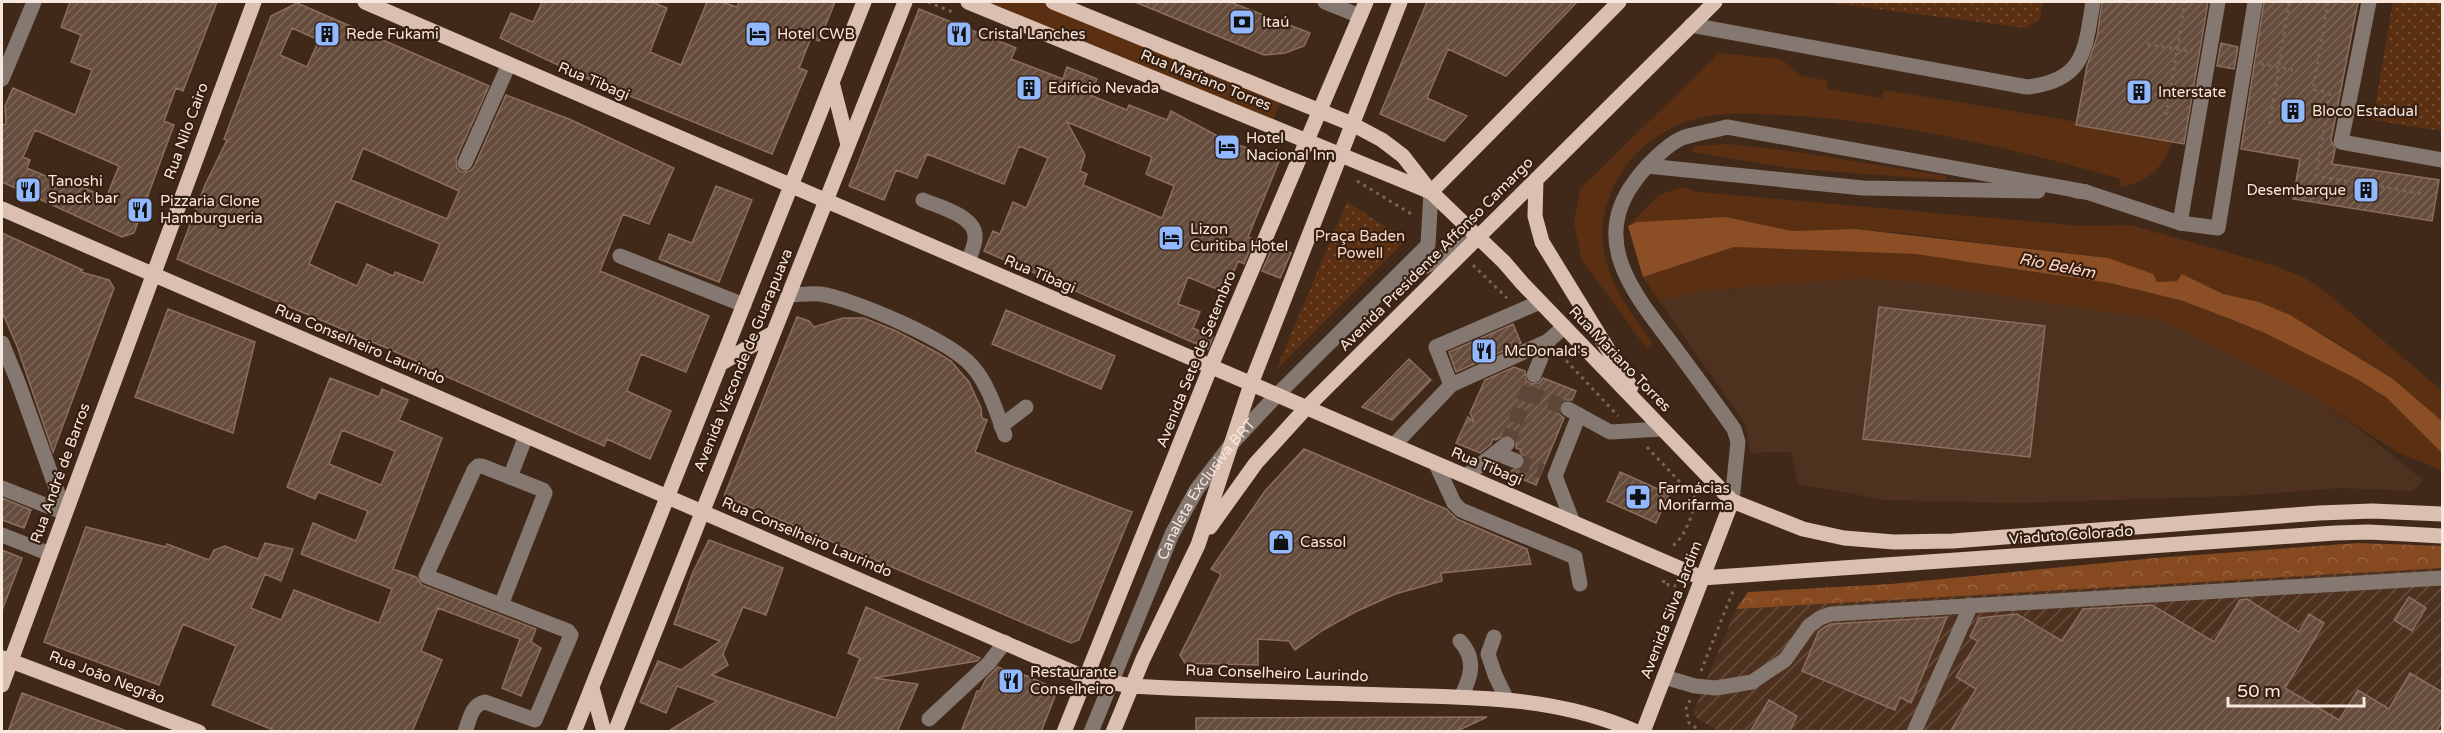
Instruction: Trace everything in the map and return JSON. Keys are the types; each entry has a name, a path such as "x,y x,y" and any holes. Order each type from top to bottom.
{"main road":[{"name":"Rua Nilo Cairo","path":"152,274 254,2"},
{"name":"Rua Tibagi","path":"365,2 1702,579"},
{"name":"Avenida Visconde de Guarapuava","path":"574,732 864,2"},
{"name":"Avenida Visconde de Guarapuava","path":"615,732 904,2"},
{"name":"Rua Mariano Torres","path":"968,2 1304,148 1340,154 1431,192"},
{"name":"Rua Mariano Torres","path":"1053,2 1352,124 1382,140 1403,156 1431,192 1479,237 1732,501"},
{"name":"Avenida Sete de Setembro","path":"1064,732 1211,366 1366,2"},
{"path":"1113,732 1198,545 1251,384 1400,2"},
{"path":"1431,192 1618,2"},
{"name":"Avenida Presidente Affonso Camargo","path":"1198,545 1256,463 1306,408 1715,2"},
{"path":"832,82 848,145"},
{"path":"1536,180 1535,216 1542,242 1650,416"},
{"name":"Rua Conselheiro Laurindo","path":"2,209 1086,678 1132,686 1507,700 1562,706 1618,723 1637,732"},
{"name":"Rua André de Barros","path":"2,685 6,659 50,554 152,274"},
{"path":"720,364 773,333"},
{"name":"Viaduto Colorado","path":"1732,501 1774,519 1823,534 1894,542 1953,541 2345,512 2442,514"},
{"name":"Avenida Silva Jardim","path":"1643,732 1732,501"},
{"name":"Viaduto Colorado","path":"1702,579 2335,533 2391,532 2442,536"},
{"name":"Rua João Negrão","path":"6,659 192,730"},
{"path":"592,688 604,732"}],"street":[{"path":"2,79 34,2"},
{"path":"1325,2 1360,16"},
{"path":"1691,25 2027,87 2049,85 2067,75 2079,62 2086,45 2093,2"},
{"path":"2180,223 2218,2"},
{"path":"1732,501 1738,442 1734,429 1629,285 1619,256 1615,239 1620,206 1628,190 1647,166 1681,138 1727,127 2086,192 2180,223 2218,228 2255,2"},
{"path":"2369,2 2341,142 2442,160"},
{"path":"465,164 509,64"},
{"path":"1647,166 1863,188 2086,192"},
{"name":"Canaleta Exclusiva BRT","path":"1091,732 1179,519 1197,489 1233,442 1277,395 1428,245 1431,192"},
{"path":"923,200 957,214 973,226 975,238 968,262"},
{"name":"Canaleta Exclusiva BRT","path":"1383,289 1479,237"},
{"path":"620,256 744,305"},
{"path":"788,295 819,294 844,301 935,338 971,364 998,397 1003,431 1026,407"},
{"path":"1451,385 1436,347 1540,302"},
{"path":"1394,445 1451,385 1548,341 1564,327"},
{"path":"1534,375 1548,341"},
{"path":"2,343 65,513"},
{"path":"1573,523 1548,473 1574,412 1610,432 1662,429"},
{"path":"510,477 526,436"},
{"path":"1466,476 1502,449 1516,461"},
{"path":"1436,464 1454,503 1461,510 1575,557 1580,584"},
{"path":"465,732 473,710 478,704 485,702 533,726 571,632 428,578 425,574 474,470 478,466 543,490 545,493 501,605"},
{"path":"2,488 65,513"},
{"path":"2,535 50,554"},
{"path":"1664,676 1695,686 1716,688 1752,682 1785,660 1809,626 1831,614 2442,578"},
{"path":"1914,732 1971,604"},
{"path":"1494,636 1488,654 1507,700"},
{"path":"1460,641 1467,649 1472,676 1461,697"},
{"path":"929,719 989,663 1005,642"}],"path":[{"path":"2166,115 2185,2"},
{"path":"2270,124 2289,2"},
{"path":"2328,2 2313,90 2350,96"},
{"path":"2330,93 2316,176 2424,194"},
{"path":"1356,181 1429,225"},
{"path":"1469,261 1519,311"},
{"path":"1548,341 1694,497 1695,505 1681,539 1674,543"},
{"path":"1702,732 1689,723 1686,709 1733,591"}],"shaded area":[{"path":"1863,278 1992,286 2184,324 2292,382 2365,433 2423,480 2413,491 2340,488 2238,496 2014,503 1885,500 1798,484 1791,452 1750,453 1745,424 1659,301 1698,291"},
{"path":"2442,568 2442,731 1719,732 1692,715 1736,609"}],"green space":[{"path":"979,2 1046,2 1282,98 1272,123"},
{"path":"1825,2 2043,2 2040,18 2027,28"},
{"path":"2393,2 2442,2 2442,131 2373,120"},
{"path":"1719,53 1781,59 1801,76 1828,81 1827,89 1882,98 1884,90 2077,122 2077,125 2172,142 2164,160 2153,173 2138,182 2119,187 2121,179 1995,146 1909,129 1822,118 1743,113 1719,114 1685,122 1653,139 1628,163 1615,184 1606,207 1602,229 1603,249 1608,268 1627,306 1653,344 1647,349 1582,260 1574,223 1580,189"},
{"path":"1728,144 1791,151 1946,176 1946,180 1789,168 1692,152 1694,146"},
{"path":"1682,187 1698,192 2082,226 2130,225 2269,264 2304,277 2326,292 2440,389 2442,421 2393,379 2331,339 2259,302 2223,294 2182,274 2178,281 2157,282 2108,258 1855,229 1792,231 1726,217 1637,222 1628,226 1659,195"},
{"name":"Praça Baden Powell","path":"1347,202 1406,240 1276,370"},
{"path":"1734,247 1915,254 2110,283 2183,301 2265,333 2357,379 2387,398 2442,453 2442,472 2397,452 2304,391 2165,321 1912,282 1863,278 1698,291 1659,301 1643,277"},
{"path":"2358,543 2442,546 2442,568 1736,609 1748,592 1891,584 2155,558"}],"water":[{"name":"Rio Belém","path":"1726,217 1792,231 1855,229 2108,258 2153,274 2157,282 2177,281 2182,274 2223,294 2259,302 2290,315 2393,379 2442,421 2442,453 2387,398 2357,379 2265,333 2230,319 2183,301 2110,283 1915,254 1734,247 1643,277 1628,226 1637,222"}],"building":[{"path":"70,2 217,2 183,91 176,88 164,121 174,125 134,233 122,237 2,182 2,125 6,124 5,106 13,88 75,115 92,70 71,62 81,35 61,27","holes":["35,130 119,166 106,198 66,179 64,184 27,168 30,160 23,157"]},
{"path":"542,2 652,2 667,8 650,52 681,65 707,2 722,2 737,7 739,2 835,2 819,41 811,38 799,68 807,71 772,154 586,78 500,38 511,13 533,22"},
{"name":"Itaú","path":"1135,2 1230,2 1310,33 1304,46 1285,53 1264,55"},
{"path":"1427,2 1577,2 1506,76 1448,49 1427,98 1467,116 1444,141 1380,114"},
{"name":"Interstate","path":"2102,2 2208,2 2184,144 2076,125 2087,66 2097,37"},
{"name":"Bloco Estadual","path":"2264,2 2358,2 2331,140 2335,149 2332,164 2439,180 2432,221 2293,199 2300,159 2241,149"},
{"path":"297,3 489,86 456,159 457,168 462,172 470,171 474,167 506,95 569,119 674,168 649,224 623,214 600,271 709,316 686,372 641,354 627,391 671,411 650,459 607,439 604,446 443,375 419,367 421,363 177,259 205,185 227,140 224,139 271,16","holes":["292,28 319,40 307,67 280,55","363,148 459,191 447,219 351,180","336,201 440,244 423,283 395,272 393,276 367,264 357,286 309,264"]},
{"path":"919,9 1016,48 1011,59 1063,79 1067,67 1097,79 1090,95 1127,110 1129,105 1167,120 1171,111 1229,142 1280,159 1248,237 1254,239 1244,264 1238,261 1226,293 1188,277 1178,304 1200,312 1193,328 1213,337 1208,349 984,251 993,231 1000,234 1013,202 1026,208 1048,158 1019,146 1004,184 927,154 917,178 896,170 884,200 849,186","holes":["1067,122 1152,157 1146,174 1174,186 1162,218 1083,185 1087,174 1080,171 1085,155"]},
{"path":"2221,43 2238,47 2234,69 2217,66"},
{"path":"716,186 752,200 719,282 659,259 669,234 692,243"},
{"path":"2,233 83,270 81,272 109,280 114,288 53,452 17,346 2,312"},
{"path":"1273,246 1291,253 1280,278 1262,271"},
{"path":"1879,307 2045,326 2030,457 1863,439"},
{"path":"168,309 255,342 233,433 135,397"},
{"path":"1006,310 1115,356 1101,389 992,344"},
{"path":"797,317 809,321 814,327 843,318 864,318 896,331 938,353 951,361 969,382 981,408 982,418 987,420 975,452 1132,512 1079,640 1071,643 724,496"},
{"path":"1513,324 1521,343 1456,372 1449,352"},
{"path":"1409,359 1431,380 1392,420 1362,407"},
{"path":"1514,367 1525,371 1526,380 1531,384 1539,383 1543,378 1576,391 1572,400 1563,400 1559,405 1559,414 1564,418 1536,485 1510,474 1512,470 1522,468 1526,460 1521,450 1516,448 1516,442 1511,435 1493,439 1491,444 1480,453 1456,443 1468,417 1474,422 1470,413 1485,380"},
{"path":"330,378 379,397 382,389 408,400 399,420 442,438 393,569 416,577 422,585 536,629 531,642 541,648 521,696 502,688 520,639 438,608 421,651 442,660 412,732 278,732 212,705 236,646 183,624 159,685 44,642 86,527 166,547 167,544 209,560 214,550 225,546 258,559 265,543 293,549 281,581 265,574 251,608 281,620 294,590 379,623 392,589 301,554 313,523 356,541 368,511 318,492 315,499 287,487","holes":["342,430 395,451 381,485 329,464"]},
{"path":"1304,449 1446,509 1457,519 1527,549 1531,564 1441,573 1442,581 1395,594 1355,612 1323,630 1295,650 1289,641 1258,639 1258,665 1185,663 1180,655 1221,574 1211,569 1265,491"},
{"name":"Farmácias Morifarma","path":"1620,472 1669,494 1656,523 1607,501"},
{"path":"2,498 31,510 24,528 2,520"},
{"path":"709,540 783,568 766,615 743,607 723,654 728,665 712,675 836,718 860,658 848,653 866,607 980,658 977,661 874,678 918,684 897,732 667,732 717,701 677,686 666,713 640,702 658,661 681,670 720,641 674,624 693,572"},
{"path":"2,550 22,558 3,608 2,607"},
{"path":"2409,597 2426,608 2412,631 2394,620"},
{"path":"2247,599 2299,632 2309,614 2324,623 2285,688 2339,720 2358,690 2389,709 2410,673 2442,692 2442,721 2436,732 1950,732 1976,689 1956,677 1978,641 1970,637 1979,618 2017,614 2062,641 2083,609 2152,605 2214,642 2240,600"},
{"path":"1947,617 1911,703 1900,697 1895,710 1802,671 1819,631 1831,624"},
{"path":"998,667 1018,676 1020,673 1052,687 1055,696 1041,732 961,732 977,691 980,691 986,679"},
{"path":"22,693 124,730 123,732 8,732"},
{"path":"1769,700 1797,716 1789,732 1750,732"},
{"path":"1487,717 1455,732 1196,732 1196,718"}],"tunnel":[{"path":"1507,444 1534,375"},
{"path":"1528,393 1568,409"},
{"path":"1516,461 1542,471"}],"place":[{"name":"Itaú","path":"1242,22"},
{"name":"Rede Fukami","path":"327,34"},
{"name":"Hotel CWB","path":"758,34"},
{"name":"Cristal Lanches","path":"959,34"},
{"name":"Edifício Nevada","path":"1029,88"},
{"name":"Interstate","path":"2139,92"},
{"name":"Bloco Estadual","path":"2293,111"},
{"name":"Hotel Nacional Inn","path":"1227,147"},
{"name":"Tanoshi Snack bar","path":"28,190"},
{"name":"Desembarque","path":"2366,190"},
{"name":"Pizzaria Clone Hamburgueria","path":"140,210"},
{"name":"Lizon Curitiba Hotel","path":"1171,238"},
{"name":"McDonald's","path":"1484,351"},
{"name":"Farmácias Morifarma","path":"1638,497"},
{"name":"Cassol","path":"1281,542"},
{"name":"Restaurante Conselheiro","path":"1011,681"}]}
